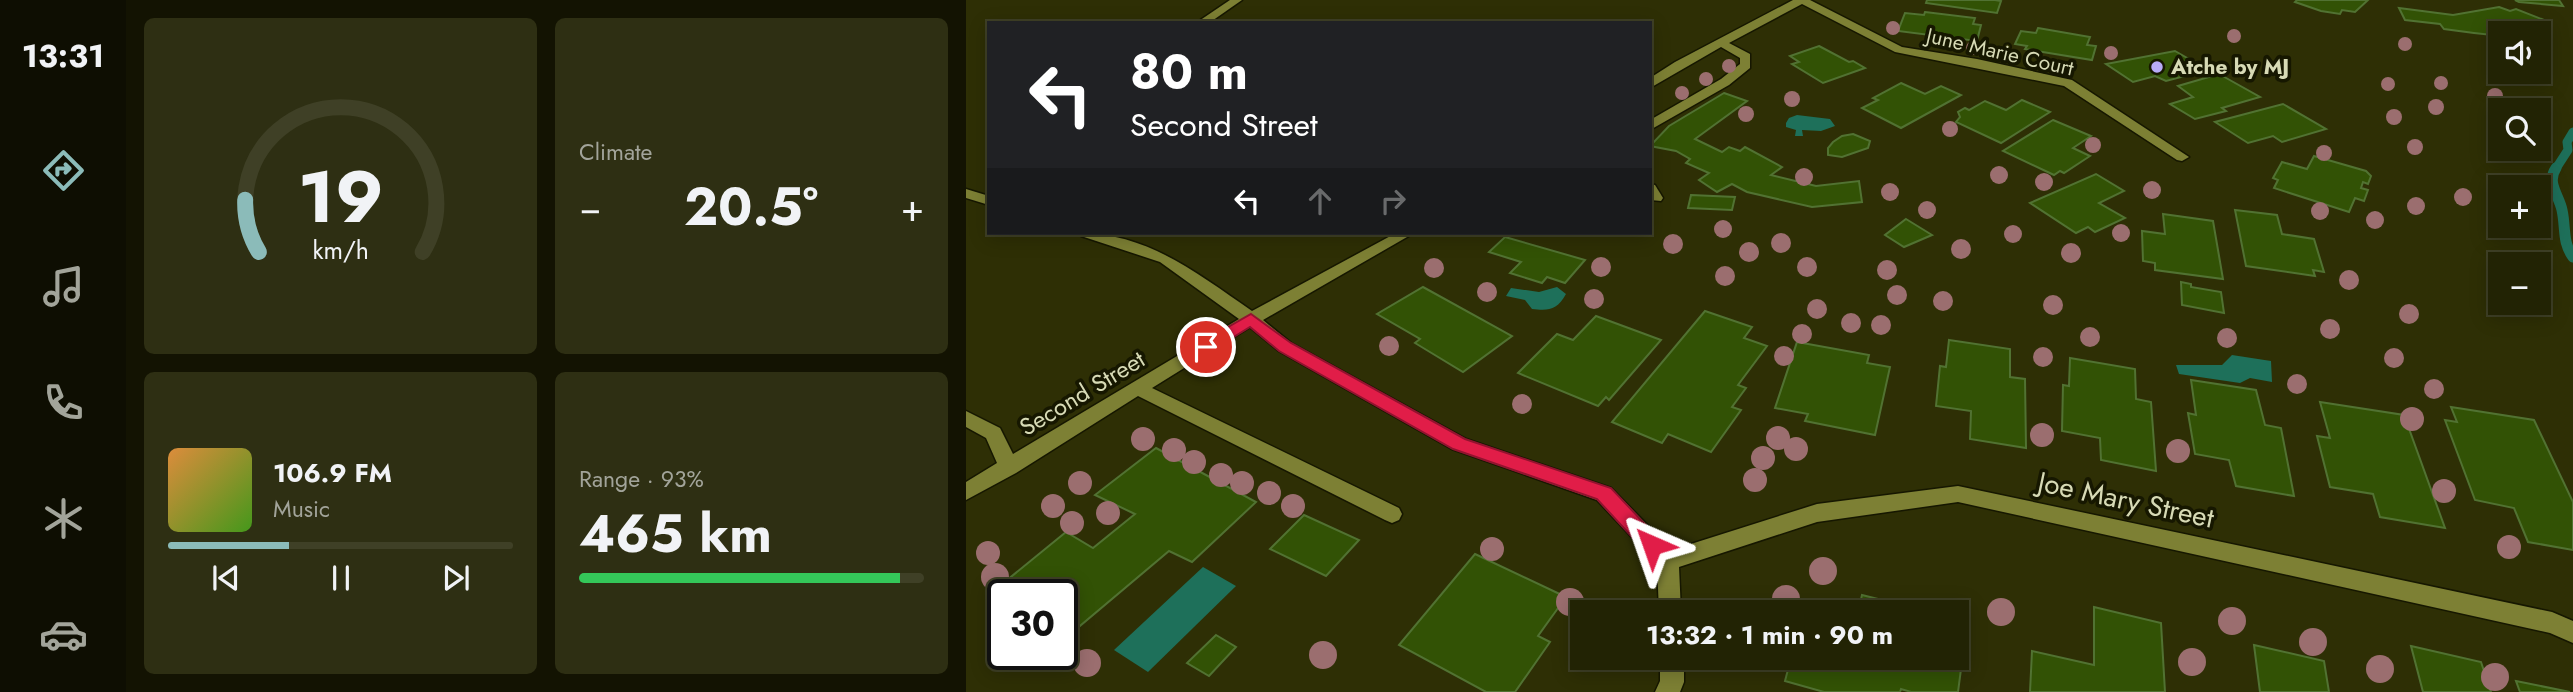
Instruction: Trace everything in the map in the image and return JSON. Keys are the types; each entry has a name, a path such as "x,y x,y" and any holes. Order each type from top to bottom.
{"street":[{"path":"1204,21 1237,0"},
{"path":"1652,83 1679,65 1801,0"},
{"name":"June Marie Court","path":"1801,0 1899,50 1977,63 2068,83 2182,157"},
{"path":"1652,125 1725,82 1746,65 1746,56 1721,43"},
{"path":"966,193 987,200"},
{"path":"1092,235 1166,259 1251,319 1285,347 1459,444 1604,494 1668,562 1670,600"},
{"name":"Second Street","path":"966,492 1251,319 1403,235"},
{"path":"1137,388 1392,514"},
{"path":"966,418 993,433 1009,467"},
{"name":"Joe Mary Street","path":"1668,562 1817,513 1958,494 2552,623 2573,632"},
{"path":"1667,692 1672,682 1672,670"}],"water":[{"path":"1797,115 1830,119 1835,126 1821,131 1802,130 1803,136 1795,136 1796,130 1786,127 1786,123 1789,118"},
{"path":"1557,287 1566,294 1556,306 1548,309 1532,309 1525,300 1506,296 1511,288 1539,292"},
{"path":"2232,355 2271,361 2272,382 2250,378 2240,383 2179,374 2176,365 2222,365"},
{"path":"1203,567 1236,586 1148,672 1114,650"}],"building":[{"path":"1927,0 2001,1 1997,13 1926,3"},
{"path":"2368,0 2355,12 2342,10 2340,14 2321,11 2295,2"},
{"path":"2515,0 2559,0 2563,6 2519,2"},
{"path":"2499,7 2510,11 2516,9 2544,20 2488,21 2488,35 2444,29 2440,24 2405,20 2399,8 2453,15"},
{"path":"1925,12 1975,18 1973,24 1981,25 1977,41 1898,31 1905,13 1924,15"},
{"path":"2038,28 2090,37 2087,45 2096,46 2092,60 2025,49 2027,46 2015,44 2021,31 2036,33"},
{"path":"1819,46 1865,68 1823,83 1792,64 1799,62 1790,56"},
{"name":"Atche by MJ","path":"2175,51 2208,70 2166,81 2155,76 2133,82 2106,64"},
{"path":"2219,74 2260,97 2222,108 2226,111 2195,119 2170,104 2193,97 2178,86"},
{"path":"1901,83 1925,94 1941,86 1961,95 1901,128 1862,108 1878,100 1873,98"},
{"path":"1724,93 1747,101 1695,139 1722,152 1729,147 1740,151 1745,147 1782,167 1771,175 1816,186 1859,181 1862,202 1812,207 1747,192 1732,184 1717,192 1699,180 1709,173 1686,163 1690,159 1676,151 1652,146 1669,126"},
{"path":"2022,100 2050,112 2001,143 1956,122 1960,117 1958,112 1965,108 1969,110 1985,101 2006,110"},
{"path":"2283,104 2326,129 2282,142 2273,136 2248,143 2215,122"},
{"path":"2053,120 2091,136 2073,148 2090,156 2064,173 2060,171 2054,175 2003,151"},
{"path":"1853,134 1870,141 1868,148 1842,157 1828,155 1828,148 1833,142 1842,136"},
{"path":"2314,156 2366,171 2371,176 2368,184 2363,182 2361,188 2368,190 2364,201 2355,198 2349,212 2274,188 2278,180 2273,178 2282,162 2307,169"},
{"path":"2096,174 2124,191 2099,203 2125,218 2095,232 2088,227 2076,233 2030,203"},
{"path":"1691,195 1735,197 1732,210 1688,208"},
{"path":"2235,210 2277,215 2282,234 2314,239 2324,272 2313,270 2315,276 2246,266"},
{"path":"2163,214 2213,221 2223,279 2155,270 2155,263 2143,261 2142,231 2165,234"},
{"path":"1906,219 1932,235 1904,247 1885,235"},
{"path":"1505,237 1585,260 1565,283 1547,277 1542,283 1510,273 1521,262 1489,252"},
{"path":"2181,282 2191,284 2191,287 2221,292 2224,313 2182,305"},
{"path":"1423,287 1512,336 1463,372 1415,343 1420,339 1377,314"},
{"path":"1705,311 1752,327 1744,338 1767,346 1738,385 1746,388 1732,407 1741,410 1711,452 1668,434 1662,443 1612,422"},
{"path":"1596,316 1661,340 1609,400 1606,397 1598,406 1518,373 1557,334 1573,340"},
{"path":"1949,340 2010,349 2010,377 2025,379 2026,448 1970,439 1971,411 1936,406 1940,366 1946,367"},
{"path":"1797,342 1869,355 1867,363 1890,367 1875,435 1805,421 1808,414 1775,408"},
{"path":"2070,358 2135,369 2136,399 2151,402 2156,471 2101,460 2100,438 2062,431 2063,385 2069,386"},
{"path":"2191,380 2256,390 2265,425 2281,428 2294,496 2236,486 2229,460 2195,454 2188,413 2196,415"},
{"path":"2320,402 2404,415 2445,528 2380,517 2373,494 2330,487 2317,436 2330,438"},
{"path":"2451,407 2534,420 2573,502 2573,550 2528,542 2514,508 2475,500 2445,420 2457,422"},
{"path":"1156,448 1256,502 1192,562 1169,551 1078,628 1078,579 1008,579 1066,532 1093,548 1135,514 1095,495"},
{"path":"1304,515 1359,540 1326,576 1270,549"},
{"path":"1475,554 1566,597 1538,636 1550,642 1515,692 1486,692 1399,645"},
{"path":"1862,595 1882,600 1861,600"},
{"path":"2094,607 2161,623 2165,692 2030,692 2032,651 2094,665"},
{"path":"1216,635 1236,647 1209,676 1187,663"},
{"path":"2254,645 2324,661 2329,692 2260,692"},
{"path":"2411,646 2481,662 2491,692 2423,692"},
{"path":"1788,670 1961,670 1958,692 1911,692 1901,689 1900,692 1824,692 1785,681"},
{"path":"2516,681 2570,692 2520,692"}],"waterway":[{"path":"2555,170 2568,150 2567,142 2573,132"},
{"path":"2556,168 2552,179 2562,210 2567,246 2573,257"}],"place":[{"name":"Atche by MJ","path":"2157,67"}],"route":[{"path":"1206,347 1251,319 1285,347 1459,444 1604,494 1652,545"}]}
